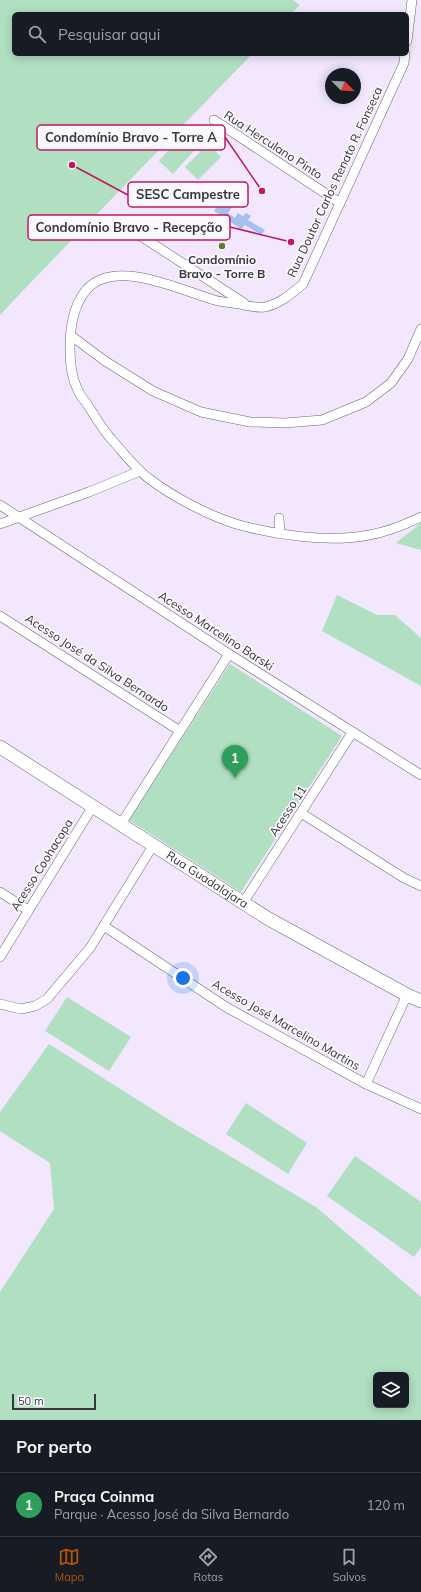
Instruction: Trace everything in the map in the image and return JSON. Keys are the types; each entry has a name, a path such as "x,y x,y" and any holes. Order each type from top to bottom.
{"main road":[{"name":"Rua Guadalajara","path":"0,747 154,844 267,918 407,995 421,1001"}],"street":[{"path":"409,25 412,0"},
{"name":"Rua Doutor Carlos Renato R. Fonseca","path":"405,58 303,284 286,298 265,307 248,306 216,300 155,280 133,276 117,275 100,280 88,288 78,304 72,320 70,335 70,361 77,388 103,429 140,472 162,488 210,514 237,524 280,533 328,538 369,536 394,529 421,517"},
{"name":"Rua Herculano Pinto","path":"214,120 340,203"},
{"path":"116,220 248,306"},
{"path":"70,335 104,362 152,391 201,412 250,422 285,423 322,420 366,402 391,382 408,359 421,329"},
{"path":"0,524 140,472"},
{"name":"Acesso Marcelino Barski","path":"0,505 352,733 421,775"},
{"path":"280,518 280,533"},
{"name":"Acesso José da Silva Bernardo","path":"0,616 180,731"},
{"path":"121,824 229,654"},
{"name":"Acesso 11","path":"243,903 352,733"},
{"name":"Acesso Coohacopa","path":"0,957 93,806"},
{"path":"300,813 404,878 421,886"},
{"path":"0,1004 21,1009 35,1006 47,999 90,948 154,844"},
{"path":"0,892 28,910"},
{"name":"Acesso José Marcelino Martins","path":"104,926 226,1007 366,1084 421,1109"},
{"path":"366,1084 407,995"}],"green space":[{"path":"0,0 293,0 300,5 293,12 12,12 12,56 250,56 0,315"},
{"path":"186,130 200,144 173,174 159,161"},
{"path":"208,144 221,157 198,180 185,167"},
{"path":"421,523 421,550 396,543"},
{"path":"337,595 377,615 395,615 421,638 421,686 322,631"},
{"path":"230,664 342,736 241,892 129,820"},
{"path":"67,997 131,1037 109,1071 45,1031"},
{"path":"49,1044 179,1126 316,1207 421,1297 421,1420 0,1420 0,1292 54,1209 50,1163 0,1131 0,1112"},
{"path":"246,1103 307,1143 288,1174 226,1134"},
{"path":"355,1156 421,1202 421,1247 414,1257 327,1196"}],"water":[{"path":"223,197 234,204 228,213 235,218 238,213 243,216 246,213 251,216 248,220 265,230 261,235 245,225 241,229 214,211"}],"place":[{"name":"SESC Campestre","path":"72,165"},
{"name":"Condomínio Bravo - Torre A","path":"262,191"},
{"name":"Condomínio Bravo - Recepção","path":"291,242"},
{"name":"Condomínio Bravo - Torre B","path":"222,246"},
{"name":"Praça Coinma","path":"235,778"}]}
